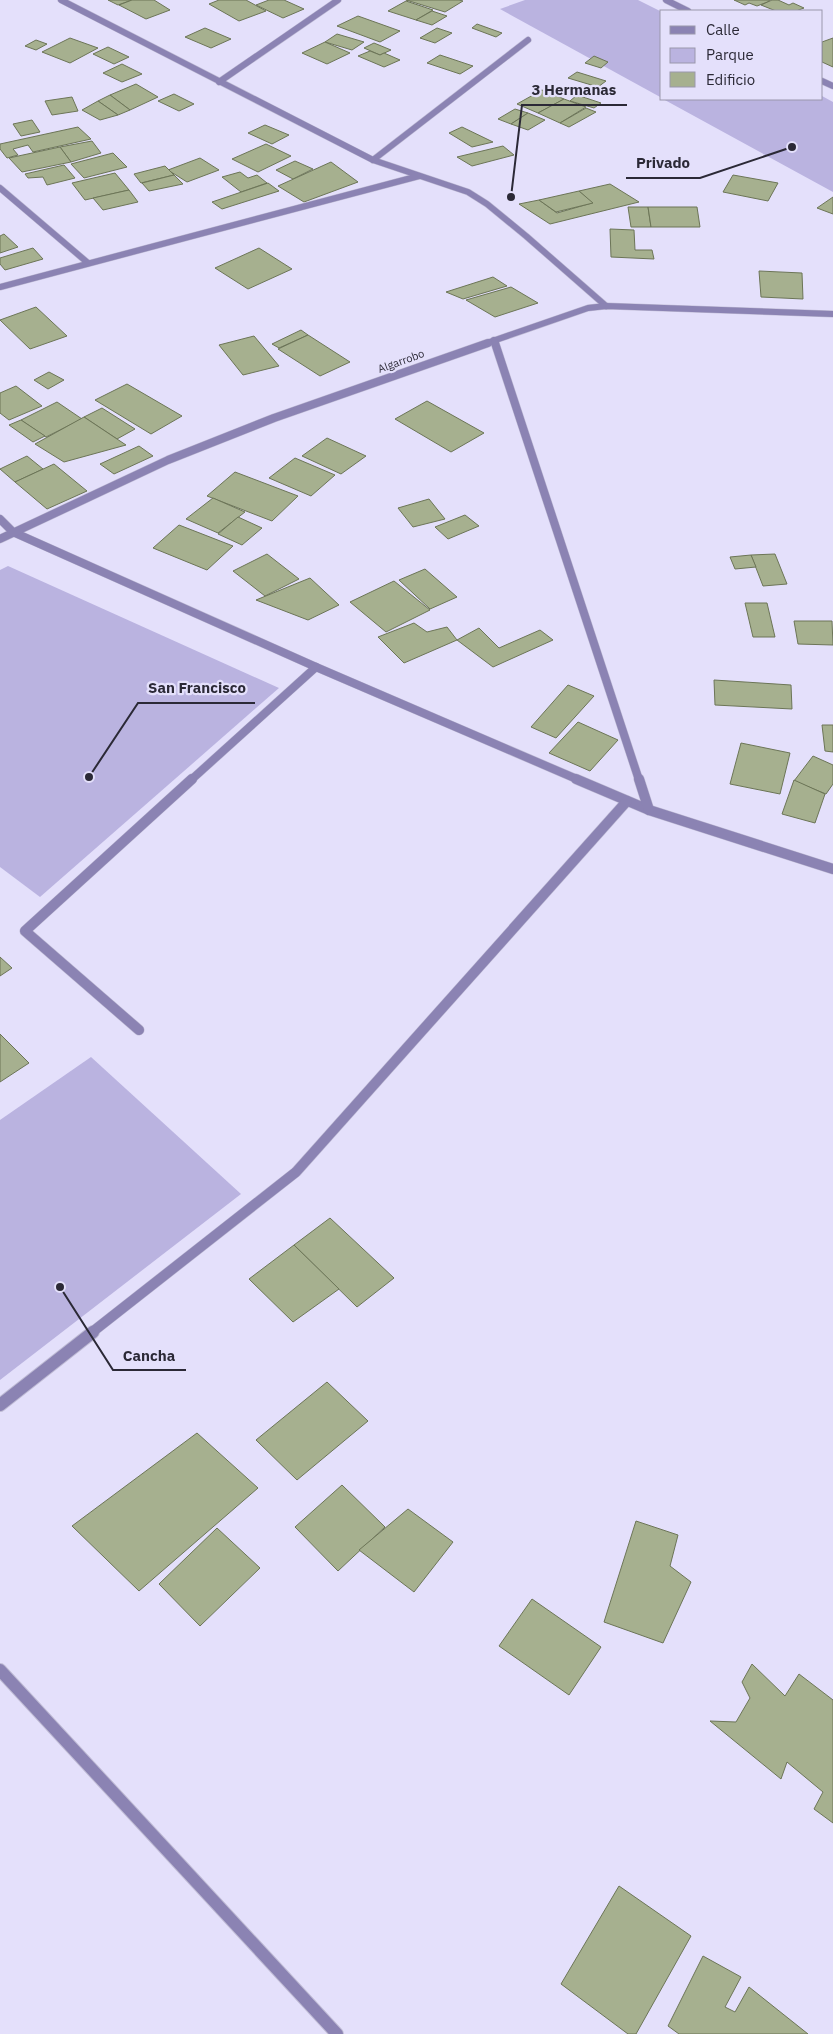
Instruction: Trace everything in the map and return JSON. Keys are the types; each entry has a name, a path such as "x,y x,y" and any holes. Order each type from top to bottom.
{"street":[{"path":"61,0 373,160 468,192 487,204 606,306"},
{"path":"70,6 79,0"},
{"path":"220,82 338,0"},
{"path":"666,0 686,10"},
{"path":"373,160 528,40"},
{"path":"0,287 420,176"},
{"path":"0,188 88,263"},
{"name":"Algarrobo","path":"0,539 168,460 266,421 588,308 606,306 833,314"},
{"path":"494,340 649,810"},
{"path":"0,520 13,532 627,801 649,810 833,869"},
{"path":"138,1030 25,931 316,666"},
{"path":"0,1405 296,1172 627,801"},
{"path":"0,1670 336,2034"}],"green space":[{"path":"525,0 638,0 660,11 660,97 500,9"},
{"path":"823,97 833,102 833,192 665,100 823,100"},
{"path":"8,566 279,688 40,897 0,867 0,570"},
{"path":"91,1057 241,1194 0,1380 0,1120"}],"building":[{"path":"108,0 132,0 118,5"},
{"path":"132,0 154,0 170,10 146,19 119,5"},
{"path":"219,0 246,0 266,11 239,21 209,4"},
{"path":"269,0 284,0 304,9 283,18 256,5"},
{"path":"406,0 459,0 463,1 445,12"},
{"path":"734,0 770,1 757,6 749,3 745,5"},
{"path":"772,0 778,0 789,5 793,3 804,8 799,10 774,10 761,5"},
{"path":"406,1 433,10 416,20 388,11"},
{"path":"432,11 447,16 432,25 416,20"},
{"path":"358,16 400,31 380,42 337,26"},
{"path":"477,24 502,33 496,37 472,28"},
{"path":"205,28 231,39 211,48 185,37"},
{"path":"437,28 452,33 435,43 420,38"},
{"path":"337,34 364,42 352,50 325,42"},
{"path":"70,38 98,48 70,63 42,52"},
{"path":"833,38 833,67 823,62 823,42"},
{"path":"36,40 47,44 36,50 25,46"},
{"path":"325,42 350,53 327,64 302,53"},
{"path":"374,43 391,50 380,55 364,48"},
{"path":"108,47 129,57 114,64 93,54"},
{"path":"370,51 380,55 384,53 400,60 384,67 358,56"},
{"path":"440,55 473,66 460,74 427,63"},
{"path":"594,56 608,62 601,68 585,63"},
{"path":"122,64 142,74 122,82 103,73"},
{"path":"577,72 606,81 598,87 568,78"},
{"path":"136,84 158,97 130,110 110,95"},
{"path":"542,90 564,99 538,113 517,104"},
{"path":"174,94 194,104 179,111 158,101"},
{"path":"110,95 130,110 118,115 98,101"},
{"path":"577,95 601,103 594,108 570,101"},
{"path":"72,97 78,111 52,115 45,101"},
{"path":"564,99 586,107 560,123 538,113"},
{"path":"98,101 118,115 100,120 82,110"},
{"path":"586,108 596,112 569,127 560,123"},
{"path":"515,109 528,113 511,124 498,119"},
{"path":"528,113 545,120 528,130 511,124"},
{"path":"32,120 40,132 21,136 13,124"},
{"path":"265,125 289,135 272,144 248,133"},
{"path":"78,127 91,139 33,152 28,145 13,149 18,155 7,158 0,149 0,144"},
{"path":"462,127 493,142 472,147 449,133"},
{"path":"92,141 101,153 71,162 60,147"},
{"path":"266,144 291,156 258,172 232,159"},
{"path":"503,146 514,155 472,166 457,157"},
{"path":"60,147 71,162 22,172 9,158"},
{"path":"113,153 127,167 84,178 71,164"},
{"path":"200,158 219,170 187,182 168,170"},
{"path":"295,161 313,169 293,179 276,170"},
{"path":"331,162 358,182 304,202 278,186"},
{"path":"64,165 75,178 47,185 43,177 28,178 25,174"},
{"path":"165,166 174,175 141,183 134,174"},
{"path":"240,172 248,178 257,175 267,183 241,192 222,177"},
{"path":"115,173 129,190 85,200 72,183"},
{"path":"174,175 183,184 149,191 142,183"},
{"path":"733,175 778,183 768,201 723,192"},
{"path":"268,183 279,191 222,209 212,202"},
{"path":"610,184 639,202 550,224 519,204 539,200 557,213 592,203 579,191"},
{"path":"129,190 138,202 103,210 93,198"},
{"path":"579,191 593,203 556,212 539,200"},
{"path":"833,197 833,214 817,208"},
{"path":"628,207 648,207 651,227 631,227"},
{"path":"648,207 697,207 700,227 651,227"},
{"path":"610,229 634,230 635,250 652,250 654,259 611,257"},
{"path":"4,234 18,247 0,253 0,236"},
{"path":"33,248 43,259 5,270 0,264 0,258"},
{"path":"259,248 292,269 248,289 215,268"},
{"path":"759,271 802,273 803,299 761,297"},
{"path":"493,277 507,286 463,299 446,292"},
{"path":"511,287 538,303 495,317 466,300"},
{"path":"36,307 67,336 30,349 0,320"},
{"path":"301,330 308,335 279,348 272,344"},
{"path":"308,335 350,362 320,376 278,349"},
{"path":"254,336 279,366 243,375 219,345"},
{"path":"49,372 64,380 48,389 34,380"},
{"path":"127,384 182,416 151,434 95,400"},
{"path":"16,386 42,406 9,420 0,413 0,393"},
{"path":"427,401 484,433 451,452 395,419"},
{"path":"57,402 82,419 46,437 21,420"},
{"path":"102,408 135,429 117,439 84,417"},
{"path":"84,417 126,445 64,462 35,444"},
{"path":"21,420 45,436 33,442 9,425"},
{"path":"327,438 366,456 341,474 302,456"},
{"path":"139,446 153,456 114,474 100,464"},
{"path":"27,456 43,469 15,482 0,469"},
{"path":"295,458 335,475 311,496 269,478"},
{"path":"54,464 87,491 47,509 15,482"},
{"path":"235,472 298,496 272,521 207,496"},
{"path":"213,498 245,512 218,533 186,519"},
{"path":"429,499 445,519 413,527 398,508"},
{"path":"465,515 479,526 448,539 435,527"},
{"path":"238,517 262,528 242,545 218,534"},
{"path":"179,525 233,546 207,570 153,548"},
{"path":"267,554 299,579 265,596 233,571"},
{"path":"775,554 787,584 763,586 751,555"},
{"path":"751,555 756,567 735,569 730,557"},
{"path":"425,569 457,597 430,609 399,580"},
{"path":"310,578 339,605 308,620 256,600"},
{"path":"394,581 430,610 386,632 350,602"},
{"path":"745,603 767,603 775,637 753,637"},
{"path":"794,621 832,621 833,645 798,644"},
{"path":"414,623 427,632 447,627 457,640 404,663 378,637"},
{"path":"479,628 499,648 540,630 553,640 493,667 457,640"},
{"path":"714,680 791,685 792,709 715,705"},
{"path":"568,685 594,696 556,738 531,727"},
{"path":"578,722 618,740 590,771 549,753"},
{"path":"822,725 833,725 833,752 825,751"},
{"path":"741,743 790,753 780,794 730,784"},
{"path":"813,756 833,765 833,784 826,794 794,781"},
{"path":"794,780 825,794 815,823 782,814"},
{"path":"0,957 12,968 0,976"},
{"path":"0,1034 29,1063 0,1082"},
{"path":"330,1218 394,1278 357,1307 294,1245"},
{"path":"294,1245 339,1289 293,1322 249,1279"},
{"path":"327,1382 368,1421 297,1480 256,1440"},
{"path":"197,1433 258,1488 139,1591 72,1526"},
{"path":"342,1485 385,1527 338,1571 295,1527"},
{"path":"408,1509 453,1542 414,1592 359,1550"},
{"path":"636,1521 678,1535 670,1566 691,1582 663,1643 604,1622"},
{"path":"217,1528 260,1568 200,1626 159,1584"},
{"path":"532,1599 601,1647 569,1695 499,1646"},
{"path":"752,1664 785,1696 799,1674 833,1700 833,1823 814,1809 823,1792 787,1762 781,1779 710,1721 736,1722 750,1698 742,1682"},
{"path":"619,1886 691,1936 636,2034 628,2034 561,1984"},
{"path":"703,1956 741,1977 725,2007 735,2012 749,1987 808,2034 679,2034 668,2026"}],"place":[{"name":"Privado","path":"792,147"},
{"name":"3 Hermanas","path":"511,197"},
{"name":"San Francisco","path":"89,777"},
{"name":"Cancha","path":"60,1287"}]}
